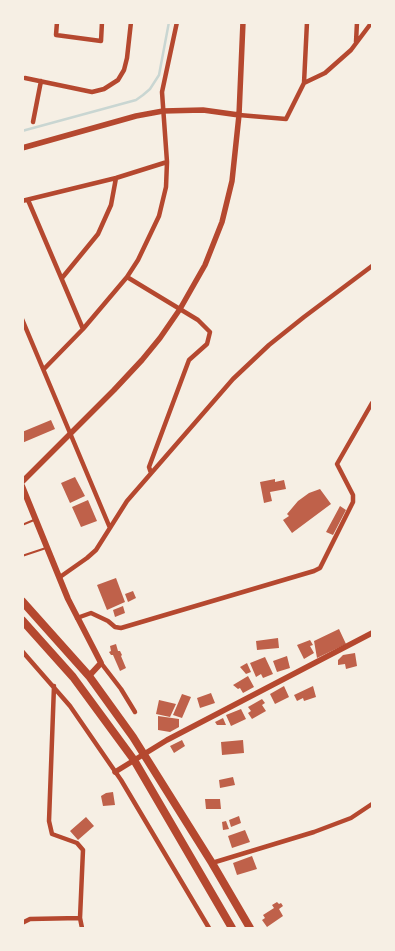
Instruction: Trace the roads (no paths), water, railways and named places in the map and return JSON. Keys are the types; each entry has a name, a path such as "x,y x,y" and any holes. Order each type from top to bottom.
{"highway":[{"path":"22,601 88,676 144,753 250,928"},
{"path":"22,620 74,677 134,760 232,928"}],"main road":[{"path":"22,486 77,618 101,663 88,676"}],"street":[{"path":"57,22 56,35 101,41 102,22"},
{"path":"25,78 92,92 104,89 118,80 124,70 131,22"},
{"path":"44,369 83,329 127,277 138,260 159,216 166,187 167,162 162,92 177,22"},
{"path":"22,482 142,360 180,309 204,265 222,222 232,181 239,114 243,22"},
{"path":"22,148 128,118 163,111 203,110 286,119 304,83 307,22"},
{"path":"356,44 357,22"},
{"path":"304,83 325,73 351,50 372,22"},
{"path":"33,122 41,81"},
{"path":"22,202 116,178 167,162"},
{"path":"62,278 98,234 111,205 116,178"},
{"path":"28,200 83,329"},
{"path":"60,577 96,550 127,500 247,365 304,317 372,266"},
{"path":"127,277 198,320 210,332 207,344 189,360 149,467 151,473"},
{"path":"22,319 110,528"},
{"path":"77,618 91,613 108,621 115,627 121,628 320,568 353,502 353,495 338,464 372,403"},
{"path":"115,772 167,740 372,634"},
{"path":"22,651 70,706 115,772 209,928"},
{"path":"101,663 121,689 135,712"},
{"path":"54,686 50,821 52,834 77,843 82,850 80,918 82,928"},
{"path":"212,863 314,832 351,818 372,804"},
{"path":"23,922 30,919 80,918"}],"lane":[{"path":"22,525 36,519"},
{"path":"22,556 48,548"}],"waterway":[{"path":"22,131 136,100 143,95 150,89 159,75 169,22"}]}
